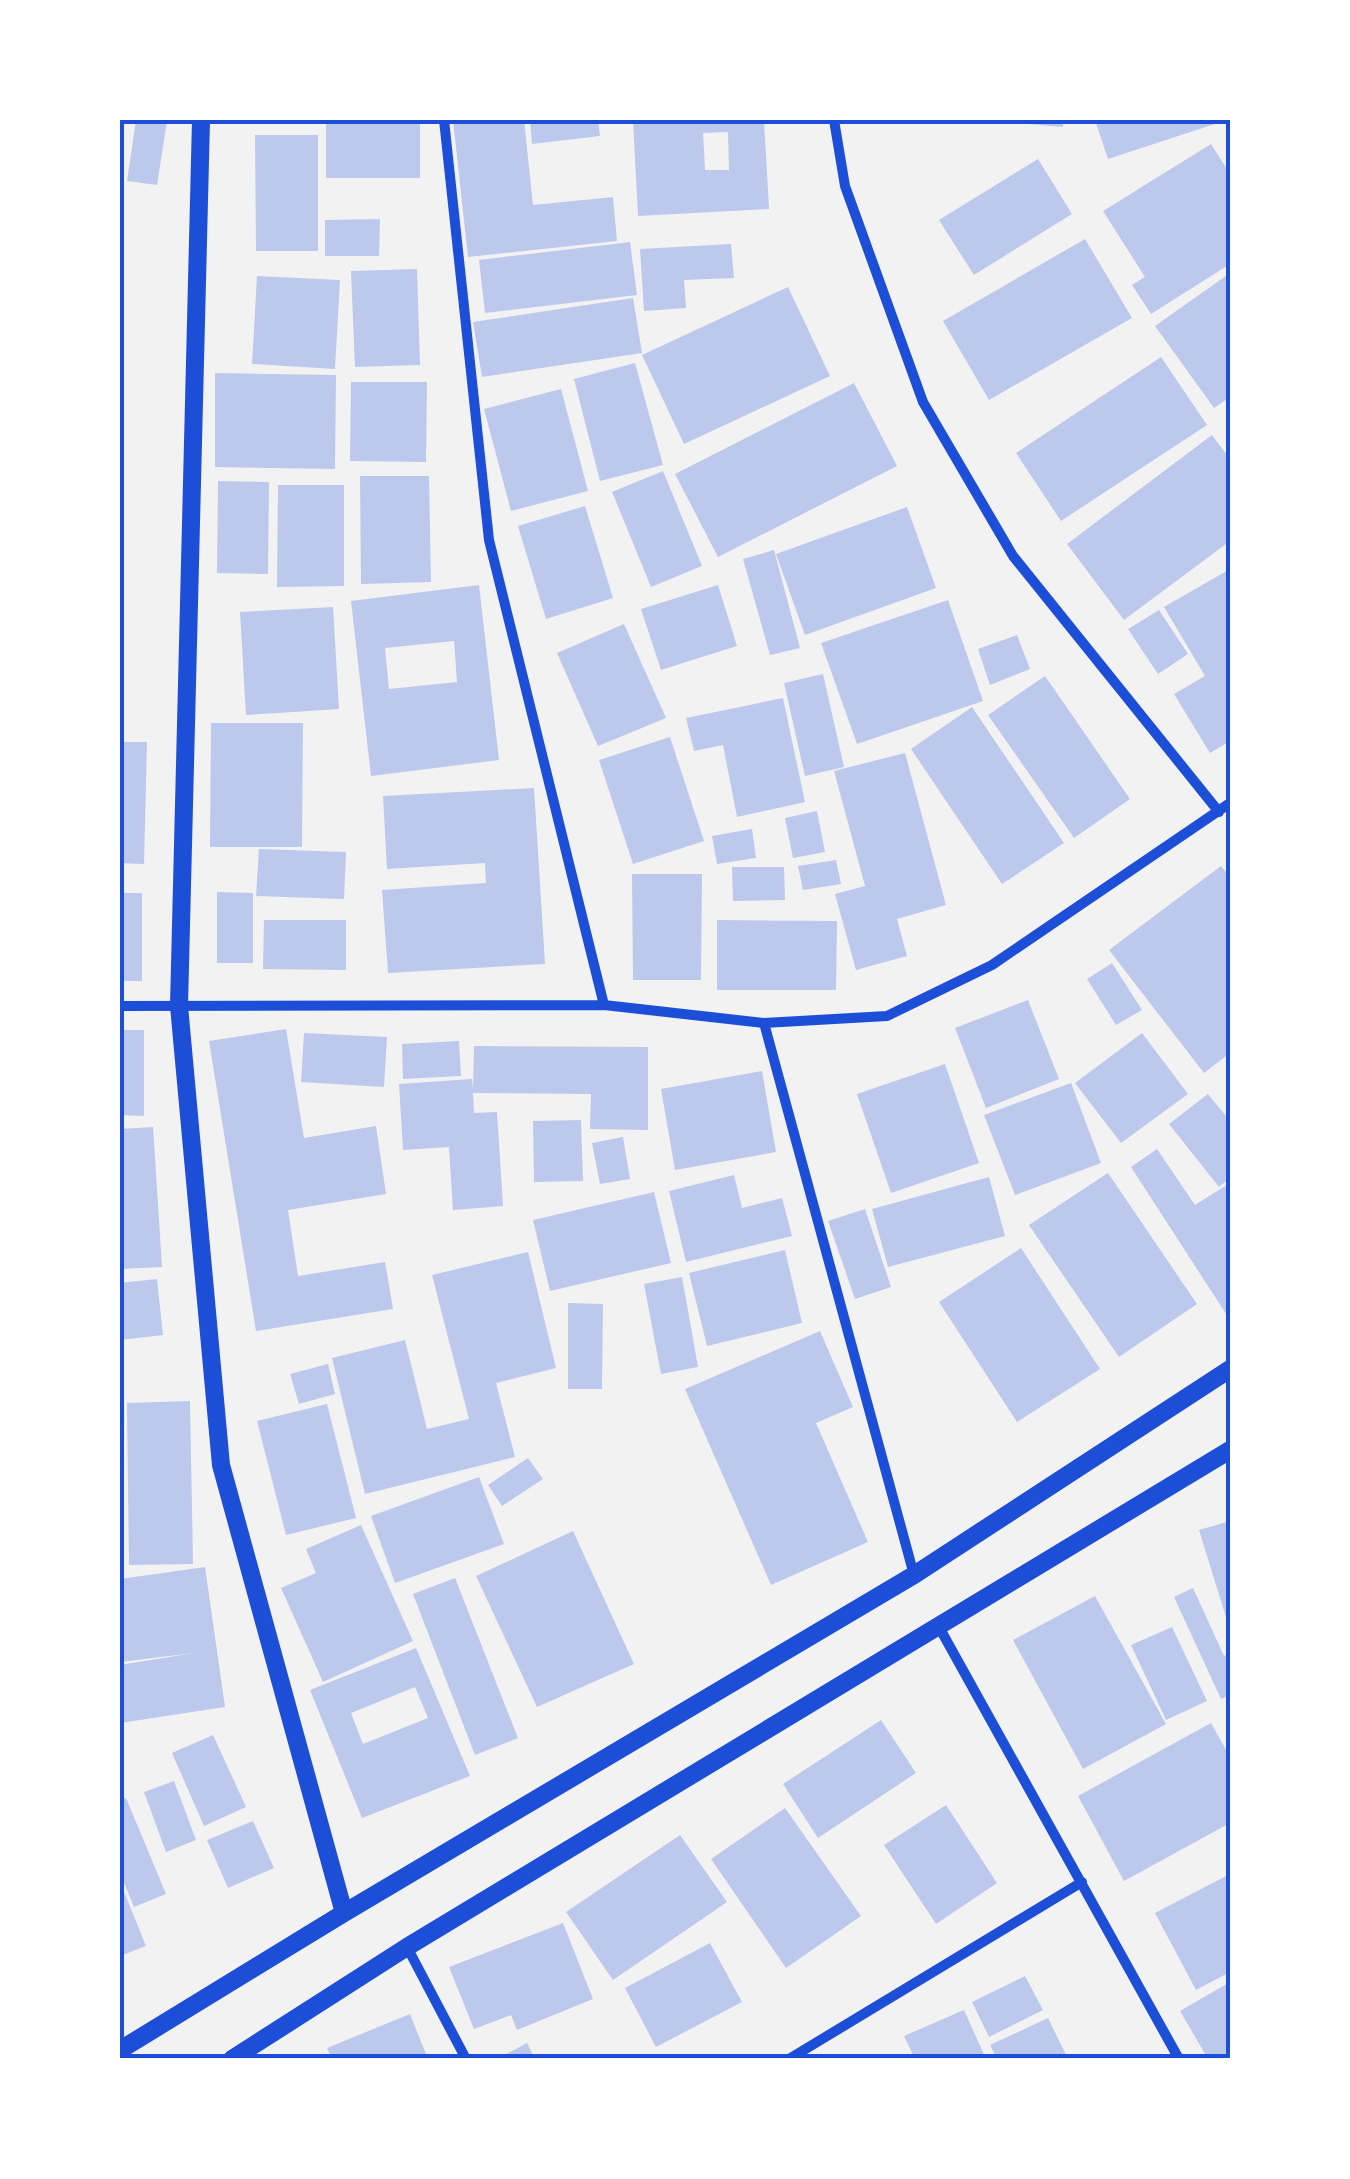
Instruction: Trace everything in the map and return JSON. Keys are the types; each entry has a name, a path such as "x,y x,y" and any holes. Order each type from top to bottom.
{"street":[{"path":"201,120 178,1006 221,1465 344,1912"},
{"path":"444,120 489,540 604,1005"},
{"path":"834,120 845,186 923,402 1013,556 1219,812"},
{"path":"120,1006 604,1005 764,1022 887,1016 992,965 1230,803"},
{"path":"764,1022 914,1575"},
{"path":"120,2050 344,1912 914,1575 1230,1369"},
{"path":"232,2059 407,1947 1230,1450"},
{"path":"939,1628 1179,2059"},
{"path":"789,2059 1082,1882"},
{"path":"407,1947 466,2059"}],"building":[{"path":"136,120 167,121 157,185 127,181"},
{"path":"326,120 420,120 420,178 326,178"},
{"path":"453,120 524,120 533,205 613,197 617,241 468,257"},
{"path":"530,120 598,120 600,136 532,144"},
{"path":"633,120 764,120 769,209 638,216","holes":["728,132 729,170 705,170 703,133"]},
{"path":"1028,120 1063,120 1063,127 1028,124"},
{"path":"1095,120 1224,120 1224,121 1108,159"},
{"path":"255,135 318,135 318,251 256,251"},
{"path":"1211,144 1230,174 1230,264 1151,314 1132,285 1145,277 1103,211"},
{"path":"1038,159 1072,214 974,275 939,220"},
{"path":"380,219 379,256 325,256 325,220"},
{"path":"1085,239 1132,318 989,400 943,321"},
{"path":"630,242 637,295 485,313 479,260"},
{"path":"731,244 734,278 684,280 686,308 644,311 640,249"},
{"path":"417,269 420,365 355,367 351,271"},
{"path":"1230,273 1230,397 1214,408 1155,326"},
{"path":"257,276 340,280 335,369 252,364"},
{"path":"788,287 830,376 684,444 642,355"},
{"path":"633,298 642,353 482,377 473,322"},
{"path":"1161,357 1207,425 1061,521 1016,453"},
{"path":"635,363 663,465 600,481 574,379"},
{"path":"215,373 336,375 335,469 215,467"},
{"path":"351,382 427,382 426,462 350,461"},
{"path":"854,383 897,466 718,557 675,474"},
{"path":"561,389 588,491 511,511 484,409"},
{"path":"1212,435 1230,459 1230,541 1124,620 1067,544"},
{"path":"663,471 702,566 651,587 612,492"},
{"path":"360,476 429,476 431,582 361,584"},
{"path":"218,481 269,482 268,574 217,573"},
{"path":"278,485 344,485 344,586 277,587"},
{"path":"585,506 613,598 546,619 518,526"},
{"path":"907,507 936,588 805,635 776,554"},
{"path":"774,550 800,648 770,655 743,559"},
{"path":"1230,569 1230,741 1210,753 1174,694 1205,676 1164,607"},
{"path":"479,585 499,760 371,776 351,601","holes":["454,641 457,682 389,689 385,648"]},
{"path":"718,585 737,646 661,670 641,609"},
{"path":"948,600 983,701 857,744 821,643"},
{"path":"333,607 339,709 246,715 240,612"},
{"path":"1159,610 1188,654 1158,674 1128,629"},
{"path":"624,624 666,718 598,746 557,653"},
{"path":"1017,635 1030,669 990,685 978,649"},
{"path":"823,674 844,767 805,776 784,683"},
{"path":"1045,676 1130,799 1074,838 988,715"},
{"path":"783,698 805,802 737,817 723,745 694,751 686,718"},
{"path":"972,707 1064,843 1002,884 911,749"},
{"path":"211,723 303,723 302,847 210,847"},
{"path":"670,737 704,841 633,864 599,760"},
{"path":"120,742 147,742 144,864 120,863"},
{"path":"905,753 946,905 897,919 907,956 856,970 835,894 865,886 834,771"},
{"path":"534,788 545,964 388,973 382,890 486,883 485,863 387,869 383,796"},
{"path":"817,811 825,852 793,858 785,818"},
{"path":"752,829 756,858 717,864 712,836"},
{"path":"259,849 346,852 344,899 256,896"},
{"path":"836,860 841,884 803,890 798,866"},
{"path":"1221,866 1230,877 1230,1053 1204,1073 1109,950"},
{"path":"732,867 784,867 785,900 733,901"},
{"path":"632,874 702,874 701,980 633,980"},
{"path":"217,892 253,893 253,963 217,963"},
{"path":"120,893 142,893 142,981 120,981"},
{"path":"264,920 346,920 346,970 263,969"},
{"path":"717,920 837,921 836,990 717,990"},
{"path":"1112,963 1142,1010 1116,1025 1087,979"},
{"path":"1028,1000 1059,1079 986,1108 955,1028"},
{"path":"286,1029 304,1138 376,1126 386,1194 288,1210 298,1276 385,1262 393,1309 256,1331 209,1041"},
{"path":"120,1030 144,1030 144,1116 120,1115"},
{"path":"304,1033 387,1037 384,1087 301,1082"},
{"path":"1142,1033 1188,1094 1121,1143 1075,1083"},
{"path":"459,1041 461,1076 403,1079 402,1044"},
{"path":"474,1046 648,1047 648,1130 590,1129 591,1094 473,1093 474,1113 497,1112 503,1206 453,1210 449,1147 403,1150 399,1084 472,1079 473,1090"},
{"path":"945,1064 979,1163 891,1193 857,1094"},
{"path":"762,1071 776,1152 675,1170 661,1089"},
{"path":"1071,1083 1101,1163 1015,1195 984,1115"},
{"path":"1208,1094 1230,1121 1230,1178 1219,1187 1169,1124"},
{"path":"581,1120 583,1181 534,1182 533,1121"},
{"path":"153,1127 162,1267 120,1269 120,1129"},
{"path":"623,1137 630,1179 600,1184 592,1143"},
{"path":"1157,1149 1195,1205 1230,1183 1230,1320 1131,1167"},
{"path":"1108,1173 1197,1304 1119,1357 1029,1225"},
{"path":"734,1175 742,1208 782,1198 792,1236 686,1262 669,1191"},
{"path":"989,1177 1005,1236 888,1267 872,1209"},
{"path":"654,1192 671,1263 550,1291 533,1220"},
{"path":"865,1209 891,1287 855,1299 828,1221"},
{"path":"1021,1248 1100,1369 1017,1422 939,1302"},
{"path":"785,1250 802,1323 707,1346 689,1273"},
{"path":"528,1252 556,1368 496,1383 515,1457 365,1494 332,1358 405,1340 427,1429 469,1419 432,1275"},
{"path":"682,1277 698,1367 661,1374 644,1284"},
{"path":"157,1279 163,1335 120,1340 120,1283"},
{"path":"568,1303 603,1304 602,1389 568,1389"},
{"path":"820,1331 853,1407 816,1423 868,1542 771,1585 685,1389"},
{"path":"328,1364 335,1394 299,1404 290,1374"},
{"path":"190,1401 193,1564 129,1565 127,1403"},
{"path":"327,1404 356,1518 286,1535 257,1421"},
{"path":"528,1458 543,1479 502,1506 488,1485"},
{"path":"479,1477 504,1544 395,1583 371,1516"},
{"path":"1230,1521 1230,1626 1229,1627 1199,1530"},
{"path":"361,1525 413,1641 323,1682 281,1588 316,1573 306,1549"},
{"path":"573,1531 634,1664 537,1707 476,1576"},
{"path":"205,1567 225,1707 120,1723 120,1665 194,1653 120,1662 120,1579"},
{"path":"455,1578 518,1738 475,1755 413,1594"},
{"path":"1193,1588 1224,1656 1230,1653 1230,1695 1221,1699 1174,1597"},
{"path":"1095,1596 1166,1724 1083,1769 1013,1640"},
{"path":"1172,1627 1207,1701 1166,1720 1131,1645"},
{"path":"416,1648 470,1776 362,1818 310,1690","holes":["415,1687 428,1718 363,1744 351,1713"]},
{"path":"881,1720 916,1773 818,1838 783,1784"},
{"path":"1211,1723 1230,1757 1230,1823 1124,1881 1078,1796"},
{"path":"213,1735 246,1807 204,1826 172,1753"},
{"path":"174,1781 196,1840 166,1852 144,1792"},
{"path":"126,1798 166,1894 134,1907 120,1873 120,1800"},
{"path":"946,1805 997,1883 936,1924 884,1845"},
{"path":"785,1808 861,1916 786,1968 711,1859"},
{"path":"253,1821 274,1868 228,1888 207,1840"},
{"path":"680,1835 727,1902 613,1980 566,1912"},
{"path":"1230,1874 1230,1972 1196,1990 1155,1913"},
{"path":"120,1882 146,1946 120,1956"},
{"path":"563,1923 593,1999 517,2030 511,2015 474,2029 449,1967"},
{"path":"710,1943 742,2002 656,2047 625,1988"},
{"path":"1025,1976 1043,2010 989,2037 972,2002"},
{"path":"1230,1982 1230,2057 1208,2059 1180,2011"},
{"path":"964,2010 986,2059 915,2059 904,2036"},
{"path":"410,2014 428,2059 332,2059 327,2048"},
{"path":"1048,2018 1068,2059 997,2059 990,2045"},
{"path":"527,2043 535,2059 497,2059"}]}
